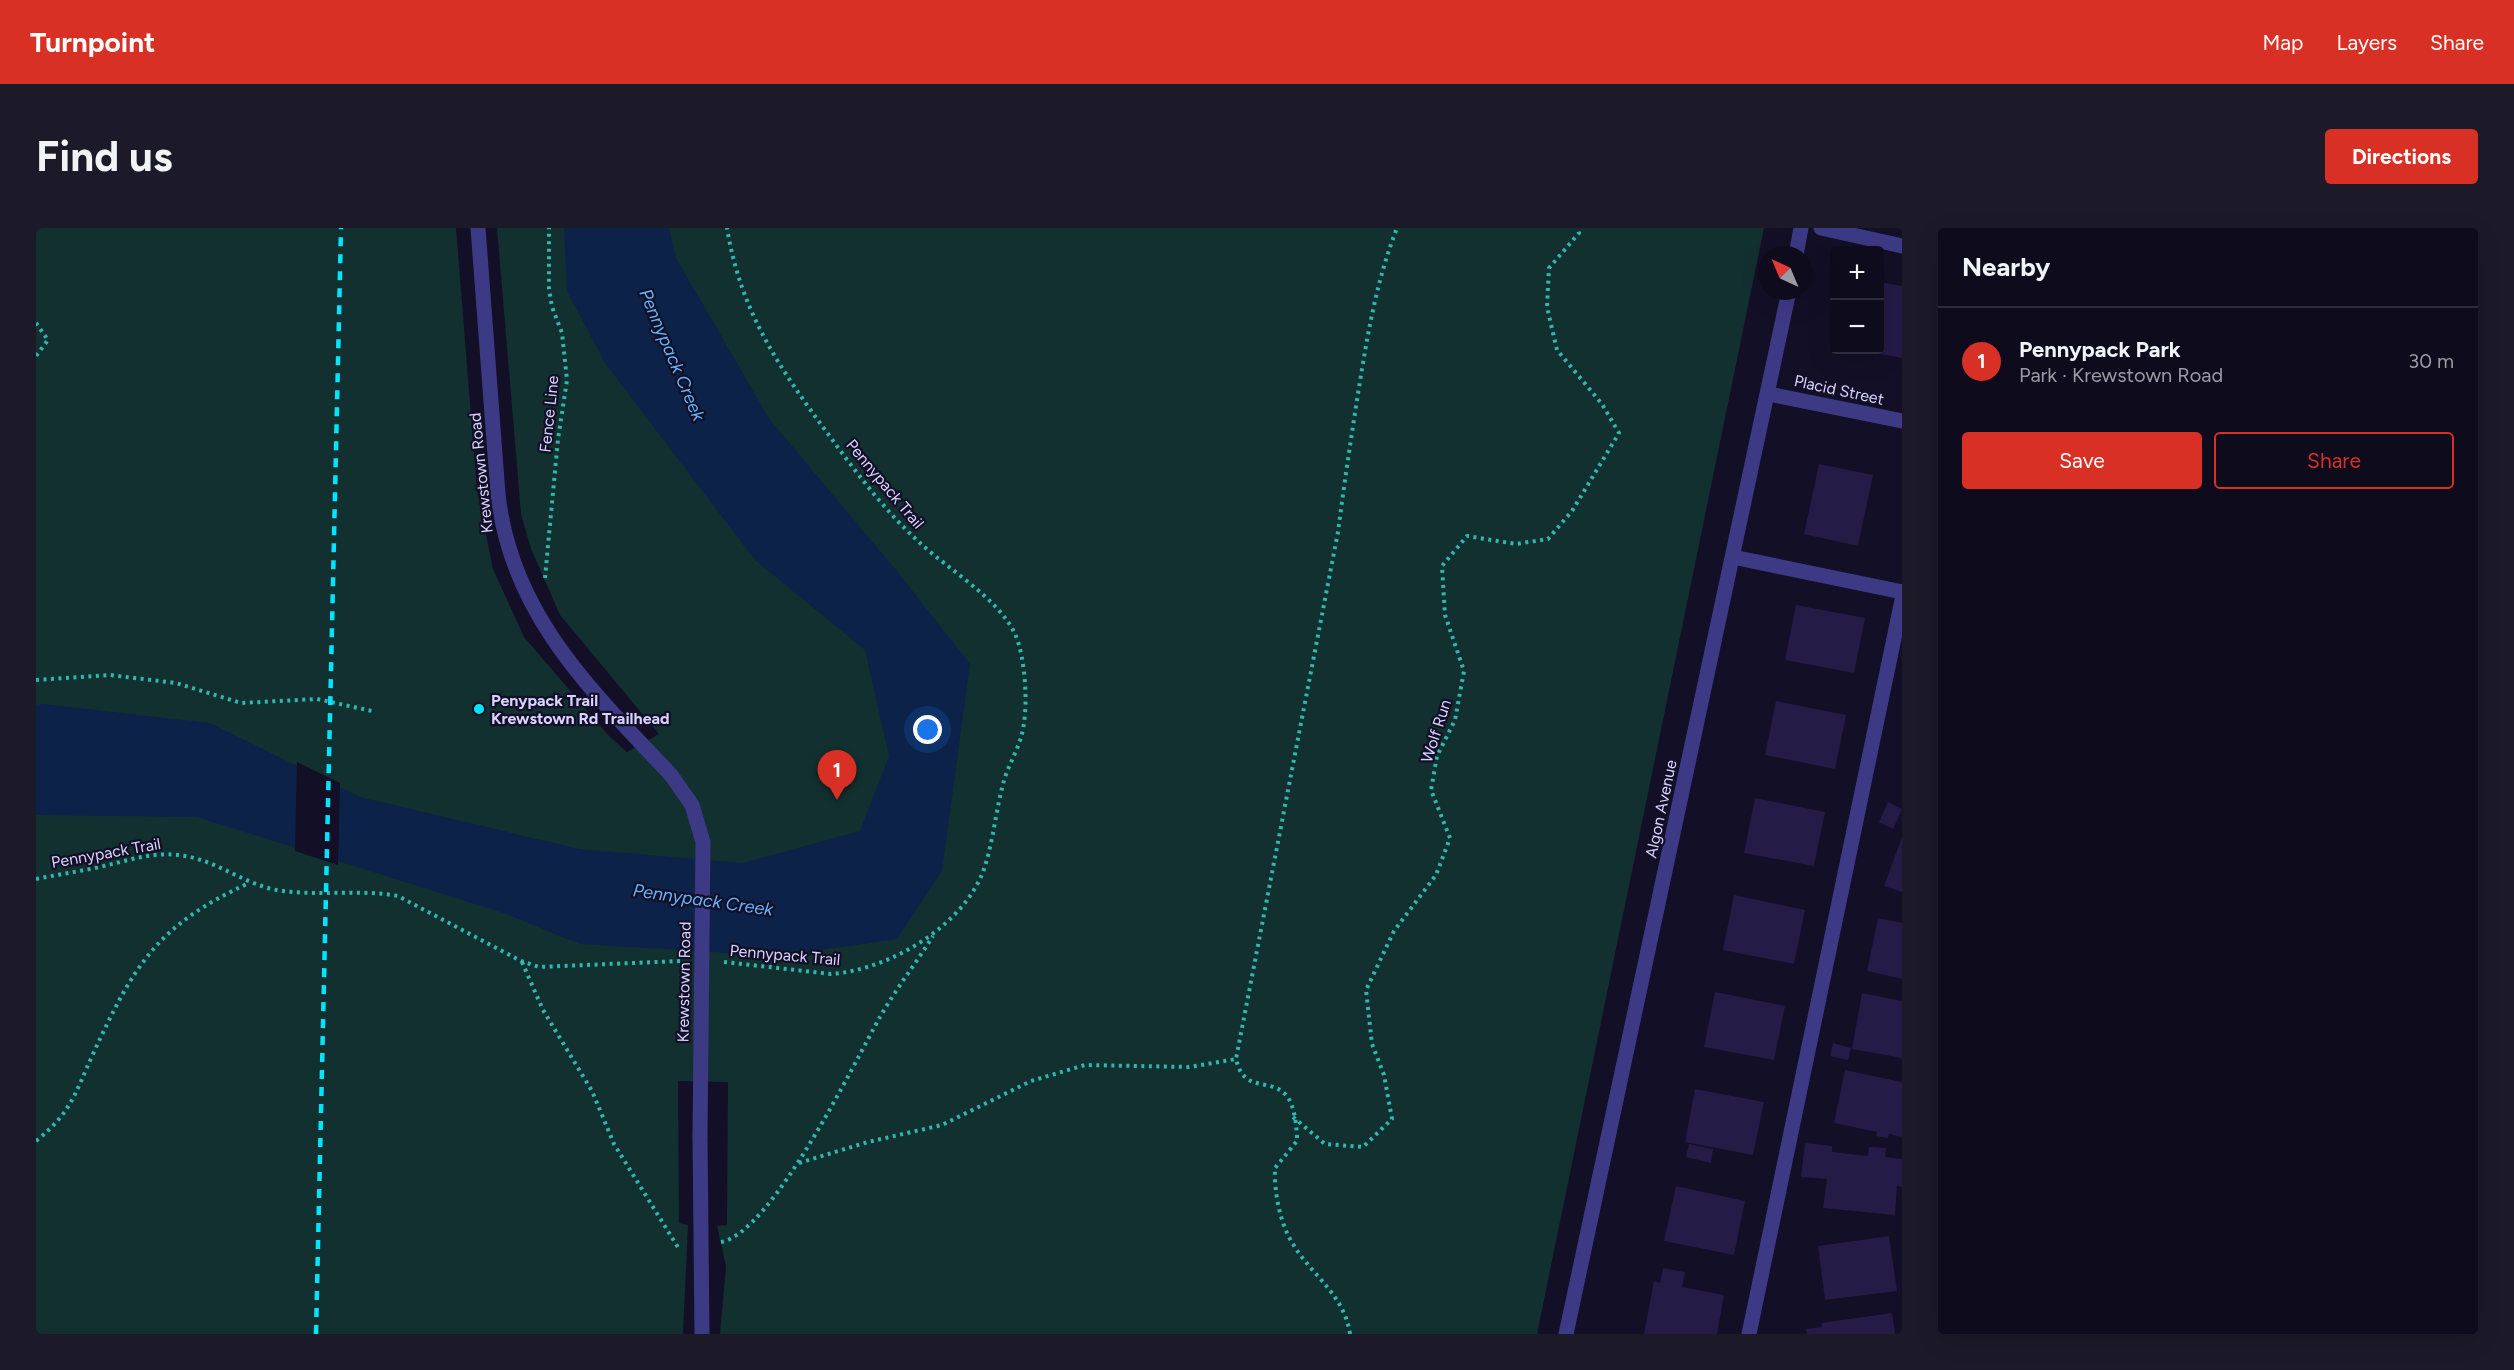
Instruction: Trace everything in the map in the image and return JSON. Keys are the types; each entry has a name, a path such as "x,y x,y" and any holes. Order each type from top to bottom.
{"street":[{"name":"Krewstown Road","path":"478,228 501,522 527,596 546,631 562,653 671,775 692,805 699,822 703,842 700,1136 702,1334"},
{"path":"1798,246 1801,228"},
{"path":"1821,228 1902,246"},
{"name":"Algon Avenue","path":"1566,1334 1787,300"},
{"name":"Placid Street","path":"1768,394 1902,422"},
{"path":"1733,557 1902,592"},
{"path":"1749,1334 1902,600"}],"path":[{"name":"Fence Line","path":"527,596 545,582 558,439 566,398 562,333 552,307 549,289 549,228"},
{"name":"Pennypack Trail","path":"718,962 831,974 844,973 894,955 934,936 972,892 984,868 999,799 1024,723 1024,690 1019,646 1010,624 918,542 884,506 793,387 757,326 738,273 727,228"},
{"path":"799,1162 868,1142 942,1125 1031,1081 1084,1065 1189,1067 1236,1059 1338,532 1348,452 1371,322 1382,266 1397,228"},
{"name":"Wolf Run","path":"1236,1059 1238,1068 1253,1084 1286,1094 1293,1116 1325,1144 1363,1147 1392,1119 1384,1075 1372,1044 1366,990 1394,931 1436,875 1450,838 1431,790 1437,756 1455,720 1464,671 1445,615 1442,566 1467,536 1516,544 1548,539 1572,511 1619,433 1602,404 1557,350 1547,307 1549,268 1580,233 1577,228"},
{"path":"36,323 48,340 36,356"},
{"path":"36,681 110,675 176,682 241,702 317,699 372,711"},
{"name":"Pennypack Trail","path":"36,879 96,868 150,854 165,853 195,858 250,883 286,892 343,891 398,896 521,961 538,967 685,961"},
{"path":"36,1141 67,1112 102,1034 145,957 189,915 250,883"},
{"path":"521,961 543,1010 592,1091 614,1144 681,1253 700,1251 728,1241 744,1229 779,1190 799,1162 880,1016 934,936"},
{"path":"1293,1116 1297,1141 1275,1168 1283,1225 1294,1246 1339,1300 1350,1334"}],"green space":[{"path":"36,228 456,228 477,490 493,569 524,637 609,736 627,752 659,734 560,615 531,549 521,514 497,228 1764,228 1760,246 1758,246 1758,257 1537,1334 720,1334 726,1266 717,1226 727,1225 728,1082 678,1081 679,1223 688,1225 683,1334 36,1334"}],"water":[{"name":"Pennypack Creek","path":"564,228 669,228 676,258 770,420 892,565 970,664 942,871 897,939 779,956 580,944 504,913 197,817 36,815 36,705 42,704 210,723 360,797 579,849 743,863 860,831 889,756 865,650 755,560 605,363 567,291"}],"pier":[{"path":"297,762 340,783 338,865 295,851"}],"building":[{"path":"1884,283 1902,286 1902,358 1880,354 1884,354"},
{"path":"1819,464 1873,475 1858,546 1804,534"},
{"path":"1796,605 1865,618 1854,673 1785,660"},
{"path":"1776,701 1846,715 1835,769 1765,755"},
{"path":"1755,798 1825,812 1814,866 1744,853"},
{"path":"1888,802 1902,809 1893,829 1879,822"},
{"path":"1902,837 1902,892 1884,886"},
{"path":"1734,895 1805,910 1794,964 1723,950"},
{"path":"1878,918 1902,923 1902,979 1867,971"},
{"path":"1715,992 1785,1006 1774,1060 1704,1047"},
{"path":"1862,993 1902,1001 1902,1058 1852,1049"},
{"path":"1833,1043 1851,1048 1848,1060 1830,1056"},
{"path":"1845,1070 1902,1082 1902,1137 1889,1134 1888,1138 1876,1136 1877,1132 1834,1123"},
{"path":"1695,1089 1764,1102 1753,1155 1685,1142"},
{"path":"1805,1143 1832,1146 1832,1152 1868,1156 1869,1147 1886,1148 1885,1157 1902,1159 1902,1187 1897,1186 1895,1215 1823,1208 1827,1179 1801,1177"},
{"path":"1689,1144 1713,1149 1711,1163 1686,1157"},
{"path":"1676,1186 1745,1201 1734,1255 1664,1241"},
{"path":"1889,1236 1897,1291 1825,1300 1818,1246"},
{"path":"1663,1268 1685,1272 1682,1287 1724,1295 1717,1334 1644,1334 1654,1281 1660,1283"},
{"path":"1892,1313 1895,1334 1807,1334 1806,1329 1822,1327 1821,1323"}],"railway":[{"path":"316,1334 341,228"}],"place":[{"name":"Penypack Trail Krewstown Rd Trailhead","path":"479,709"},
{"name":"Pennypack Park","path":"837,800"}]}
